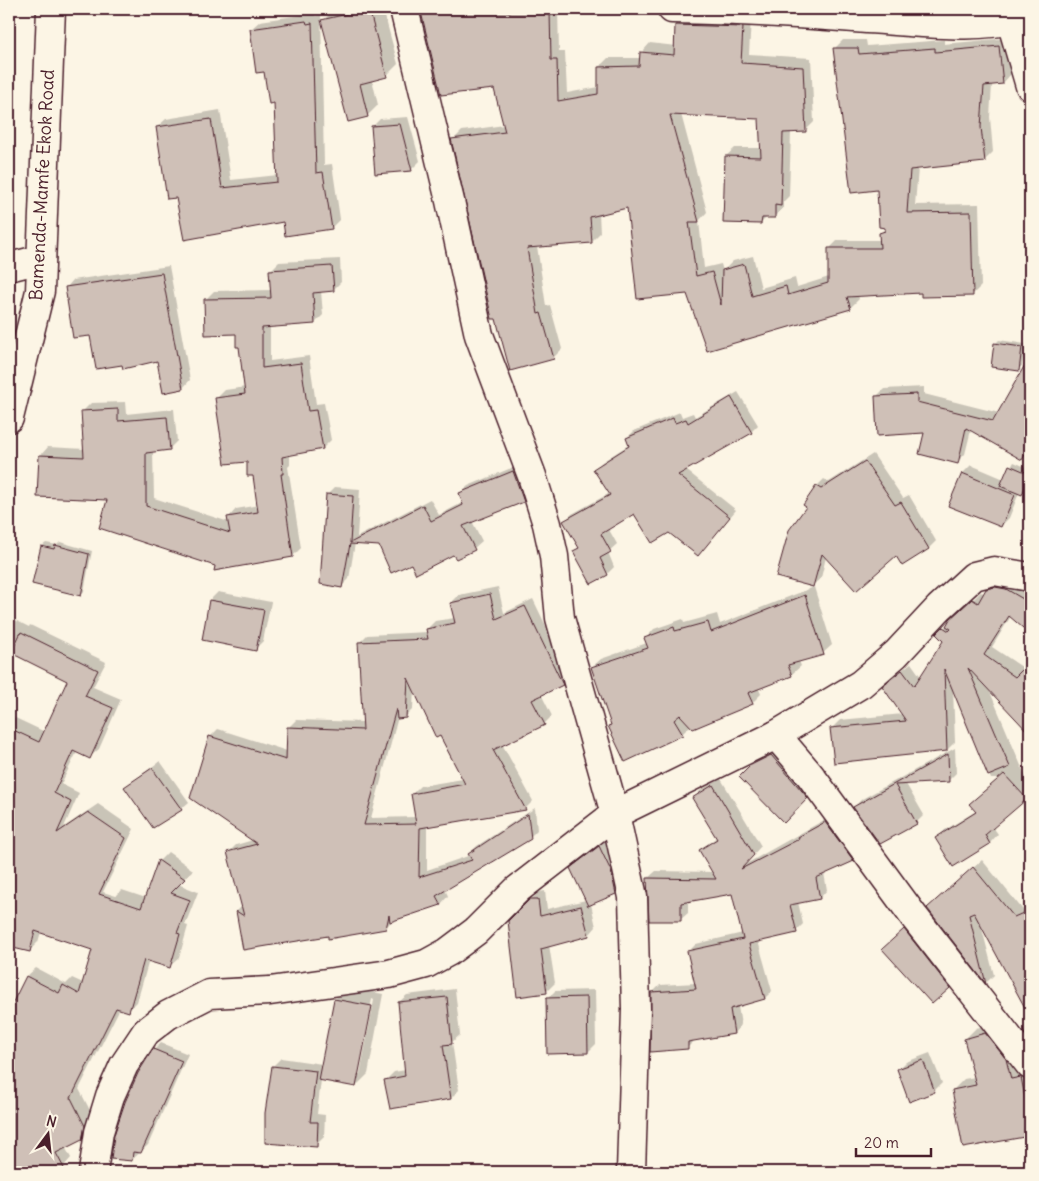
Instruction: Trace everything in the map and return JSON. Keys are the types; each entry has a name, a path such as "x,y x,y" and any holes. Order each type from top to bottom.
{"main road":[{"name":"Bamenda-Mamfe Ekok Road","path":"9,418 35,319 40,291 52,9"},
{"path":"404,9 450,201 479,335 532,476 547,524 554,556 560,618 615,814 633,898 636,1009 630,1172"},
{"path":"672,9 740,10 951,24 1021,18 1030,86"},
{"path":"9,267 41,259"},
{"path":"93,1172 99,1132 113,1088 124,1065 146,1032 168,1015 209,994 270,991 389,974 426,964 448,952 476,931 518,889 615,814 776,734 861,684 896,654 939,608 974,576 994,571 1030,577"},
{"path":"776,734 810,775 915,918 1030,1065"}],"building":[{"path":"369,9 387,77 360,84 368,117 348,122 321,20"},
{"path":"484,9 484,12 550,11 551,60 557,60 558,101 598,94 598,67 639,66 640,52 674,55 675,25 743,27 741,63 803,67 806,132 783,133 781,206 775,205 775,218 762,218 761,224 723,223 725,156 761,157 759,119 670,115 699,222 689,222 696,276 712,272 721,305 722,270 744,264 752,296 786,286 788,295 828,283 828,248 880,248 879,233 885,231 885,228 879,227 877,190 851,193 833,48 858,48 859,54 935,48 935,52 999,46 1003,84 984,86 981,127 985,162 910,170 907,213 971,212 973,296 921,297 921,293 847,297 851,309 707,351 687,294 637,299 627,208 590,217 592,243 527,248 538,314 541,313 554,359 510,371 496,319 492,319 451,139 505,132 494,89 441,95 421,12"},
{"path":"306,21 307,24 312,23 316,173 323,172 332,229 285,236 283,222 184,240 176,198 167,199 156,127 211,119 222,188 277,182 274,103 269,104 264,72 256,73 250,29"},
{"path":"400,124 412,171 375,174 371,126"},
{"path":"332,266 334,291 313,293 315,324 262,328 262,368 301,363 308,411 316,410 323,449 282,457 283,474 281,474 293,557 214,571 215,566 99,528 107,500 37,497 39,455 84,457 81,411 118,409 118,421 167,417 170,450 146,453 146,506 230,533 227,517 258,512 253,476 247,476 247,462 225,464 215,398 245,394 239,347 236,347 236,334 205,335 204,299 271,298 269,270"},
{"path":"162,273 183,389 163,393 157,361 123,369 122,365 96,369 90,336 73,338 65,287"},
{"path":"994,343 1022,347 1019,371 991,367"},
{"path":"1030,356 1030,446 1022,460 966,428 958,464 919,454 924,433 877,436 875,396 917,394 917,402 993,421"},
{"path":"731,397 752,433 678,475 730,517 698,556 669,533 652,543 634,514 601,534 611,552 600,558 608,575 591,584 573,551 579,548 563,521 610,495 593,469 629,446 626,438 673,418 675,423 686,419 688,423"},
{"path":"865,461 895,505 901,502 929,549 902,566 896,556 856,591 822,554 813,587 776,577 789,530 806,507 803,505 816,486 821,489"},
{"path":"1009,465 1030,474 1022,495 1000,486"},
{"path":"513,471 524,502 463,526 475,550 456,559 453,555 416,574 411,564 391,573 379,546 350,544 342,588 320,584 326,494 353,496 350,543 423,505 431,521 463,505 459,493"},
{"path":"962,473 1015,495 1001,527 948,506"},
{"path":"55,545 89,554 81,596 32,584 41,546 54,549"},
{"path":"995,587 1006,589 1030,603 1030,634 1009,616 984,655 1015,677 1030,662 1030,734 968,668 1010,767 988,776 944,669 947,751 834,763 830,728 906,721 882,686 902,670 914,686 943,641 936,634 943,627 949,631 951,629 946,626 950,619 972,599 978,603 986,589"},
{"path":"490,594 496,619 525,606 563,685 532,700 545,725 493,750 526,810 420,828 419,877 472,860 468,854 528,814 531,839 436,896 441,905 390,922 389,915 386,929 328,939 328,936 243,950 236,911 244,916 227,852 257,844 190,798 209,736 286,760 287,727 363,730 358,642 428,639 426,629 455,623 450,603","holes":["408,678 436,738 440,736 465,784 411,794 416,824 364,825 396,709 397,719 406,718"]},
{"path":"805,595 824,655 788,665 792,676 748,693 753,704 693,729 680,715 674,720 683,735 625,762 608,726 611,725 591,667 648,648 644,638 674,627 675,631 708,622 711,632"},
{"path":"209,600 264,610 256,651 202,640"},
{"path":"21,632 98,670 85,696 113,708 90,759 73,751 54,793 71,802 57,833 88,812 126,838 99,894 141,908 158,860 185,879 171,893 190,900 177,933 180,934 170,968 144,960 129,1012 116,1008 71,1098 85,1126 82,1140 56,1153 66,1172 9,1172 9,1010 26,976 59,993 63,985 79,994 92,950 35,931 30,952 9,947 9,728 39,742 67,681 11,653"},
{"path":"948,754 949,782 895,785 917,824 880,844 853,807"},
{"path":"771,755 808,798 784,823 739,777 751,765"},
{"path":"152,768 182,810 153,828 124,787"},
{"path":"1004,774 1027,799 985,835 990,844 953,867 935,838 976,812 969,804"},
{"path":"713,785 754,855 741,869 799,839 798,837 825,822 854,861 816,878 820,899 790,905 797,933 749,944 765,999 730,1009 734,1034 688,1042 688,1049 650,1052 651,992 696,989 687,951 743,939 732,894 681,903 681,921 649,921 647,878 716,879 699,850 717,839 692,798"},
{"path":"599,846 611,871 616,894 588,906 570,868"},
{"path":"973,867 1014,917 1030,910 1030,1017 974,913 969,915 986,984 927,908"},
{"path":"530,899 538,899 540,916 581,906 589,936 541,949 547,993 517,997 508,921"},
{"path":"904,929 950,988 932,1004 882,949"},
{"path":"447,997 452,1044 443,1045 451,1099 390,1109 384,1080 405,1076 398,1002"},
{"path":"587,997 588,1053 547,1054 546,998"},
{"path":"334,999 372,1006 356,1087 318,1080"},
{"path":"985,1033 1006,1059 1011,1079 1021,1077 1030,1124 1030,1136 963,1148 952,1090 976,1085 964,1039"},
{"path":"153,1049 182,1061 141,1153 133,1152 132,1161 111,1159 114,1135 125,1102 138,1073"},
{"path":"923,1060 935,1092 909,1102 897,1069"},
{"path":"272,1066 316,1071 310,1122 318,1122 317,1147 265,1143 265,1113"}]}
